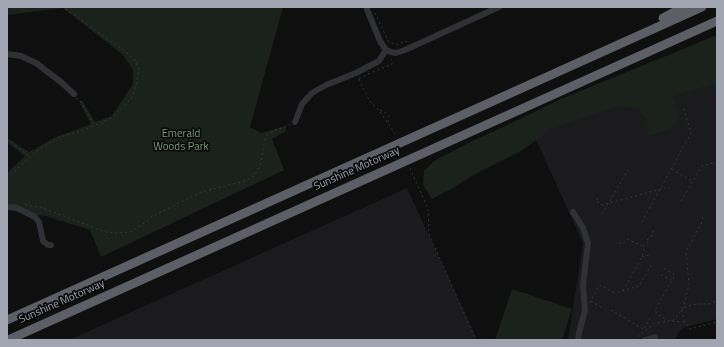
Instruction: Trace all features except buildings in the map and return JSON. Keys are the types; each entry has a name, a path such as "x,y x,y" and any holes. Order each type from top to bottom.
{"highway":[{"path":"654,28 660,20 684,7"},
{"name":"Sunshine Motorway","path":"7,320 702,7"},
{"name":"Sunshine Motorway","path":"8,340 717,21"}],"street":[{"path":"366,7 380,41 386,50 396,53 499,7"},
{"path":"295,122 302,104 312,93 326,85 358,76 379,60 386,50"},
{"path":"7,54 21,56 36,63 74,94"},
{"path":"7,208 17,208 35,217 43,240 48,245 51,245"},
{"path":"573,212 583,228 588,243 583,285 586,310 578,340"},
{"path":"645,340 656,337"}],"path":[{"path":"7,178 30,157 52,141 94,126 111,118 131,100 135,90 139,69 135,60 63,7"},
{"path":"375,13 388,41 396,45 406,42 414,46"},
{"path":"388,124 389,115 379,110 370,102 358,76 392,64 391,59"},
{"path":"74,94 81,102 94,126"},
{"path":"642,222 691,133 683,106"},
{"path":"379,110 395,134"},
{"path":"24,205 40,207 105,232 130,232 146,222 150,217 201,192 245,181 254,176 260,166 267,135 277,129 284,128 295,122"},
{"path":"7,139 30,157"},
{"path":"681,201 702,166 717,162"},
{"path":"409,166 428,209 429,234 476,340"},
{"path":"672,169 693,181"},
{"path":"602,214 628,170"},
{"path":"598,198 596,201 602,205 665,188"},
{"path":"672,321 676,318 683,307 689,284 686,251 702,224 704,214"},
{"path":"622,291 642,257 643,247 652,236 654,229"},
{"path":"620,243 622,244 628,239 643,247"},
{"path":"642,257 651,254"},
{"path":"589,308 591,301 600,285 614,293 639,286 653,262"},
{"path":"664,268 675,274 655,310 657,314 668,321"},
{"path":"661,275 672,281"},
{"path":"591,301 602,308"},
{"path":"683,307 696,304 709,304 717,301"},
{"path":"682,309 685,322 690,329 717,322"},
{"path":"611,310 645,329"},
{"path":"645,329 651,317"},
{"path":"634,340 645,329 653,324 668,321 677,323 685,322"}],"shaded area":[{"path":"717,70 717,319 685,327 679,332 675,340 568,340 583,243 532,131"},
{"path":"407,188 477,340 69,340"}],"green space":[{"name":"Emerald Woods Park","path":"7,7 283,7 250,127 261,133 285,126 286,131 272,139 284,170 101,257 90,230 46,216 37,215 7,204 7,173 25,156 7,142 9,139 29,152 56,137 91,124 80,104 82,100 95,122 112,116 133,84 133,70 123,55 63,8 7,15"},
{"path":"717,35 717,83 673,96 679,116 675,124 670,129 648,136 647,119 639,109 617,106 551,129 521,151 475,174 432,199 423,185 424,171 434,161 470,142 561,99"},
{"path":"512,289 572,309 562,340 495,340"}]}
